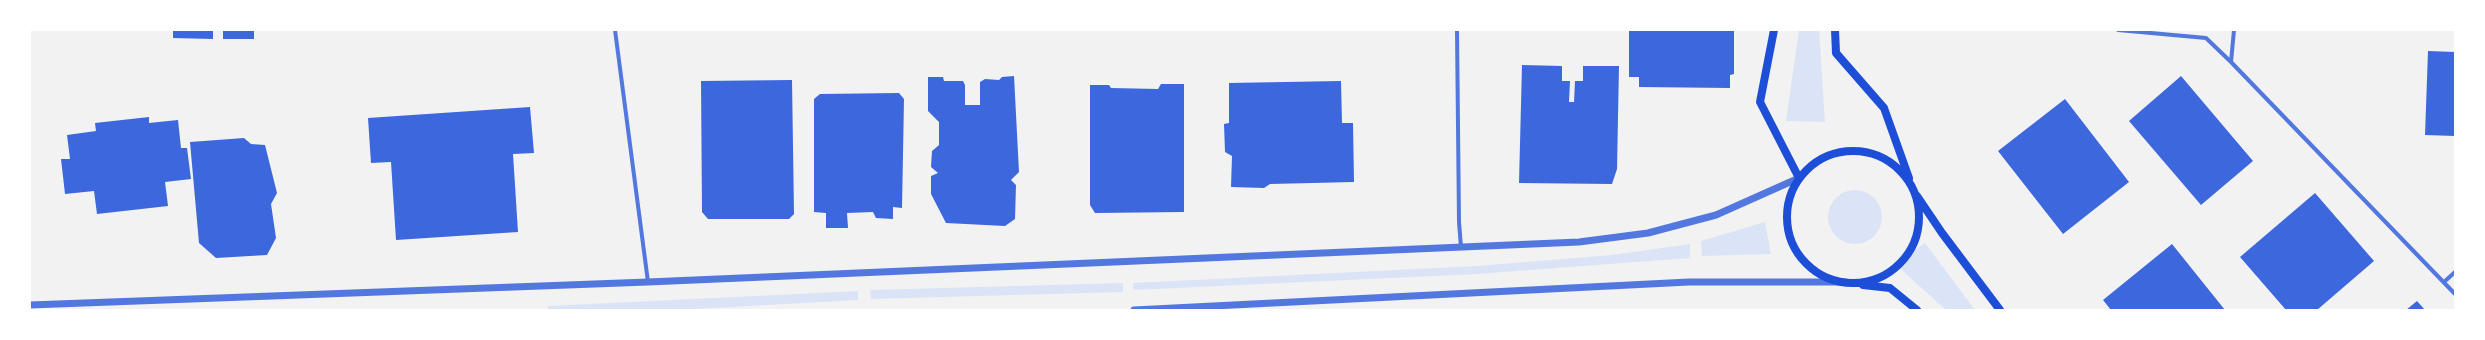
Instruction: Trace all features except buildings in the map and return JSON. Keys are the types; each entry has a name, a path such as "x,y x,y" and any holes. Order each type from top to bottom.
{"main road":[{"path":"1774,30 1760,102 1799,178"},
{"path":"1835,30 1836,53 1884,108 1914,191 1919,213 1917,236 1907,256 1890,272 1869,281 1846,282"},
{"path":"1918,310 1890,288 1846,282 1824,277 1805,263 1792,244 1786,222 1788,199 1799,178 1812,163 1830,154 1850,150 1870,152 1888,160 1904,174 1942,233 2000,310"}],"street":[{"path":"615,30 648,282"},
{"path":"1457,30 1459,222 1461,247"},
{"path":"2118,30 2206,38 2455,294"},
{"path":"2231,62 2234,30"},
{"path":"30,304 648,282 1579,242 1648,233 1716,215 1799,178"},
{"path":"2444,282 2455,272"},
{"path":"1134,310 1231,308 1689,282 1846,282"}],"shaded area":[{"path":"1799,30 1819,30 1825,122 1786,121"},
{"path":"1855,190 1865,192 1874,198 1880,207 1882,217 1880,227 1874,236 1865,242 1855,244 1845,242 1836,236 1830,227 1828,217 1830,207 1836,198 1845,192"},
{"path":"1765,222 1771,254 1702,256 1701,241"},
{"path":"1925,243 1975,310 1946,310 1895,264"},
{"path":"1690,244 1690,258 1477,274 1134,290 1133,283 1476,266 1612,255"},
{"path":"1123,283 1123,292 871,299 870,290"},
{"path":"858,291 858,300 677,310 548,310 548,306"}]}
